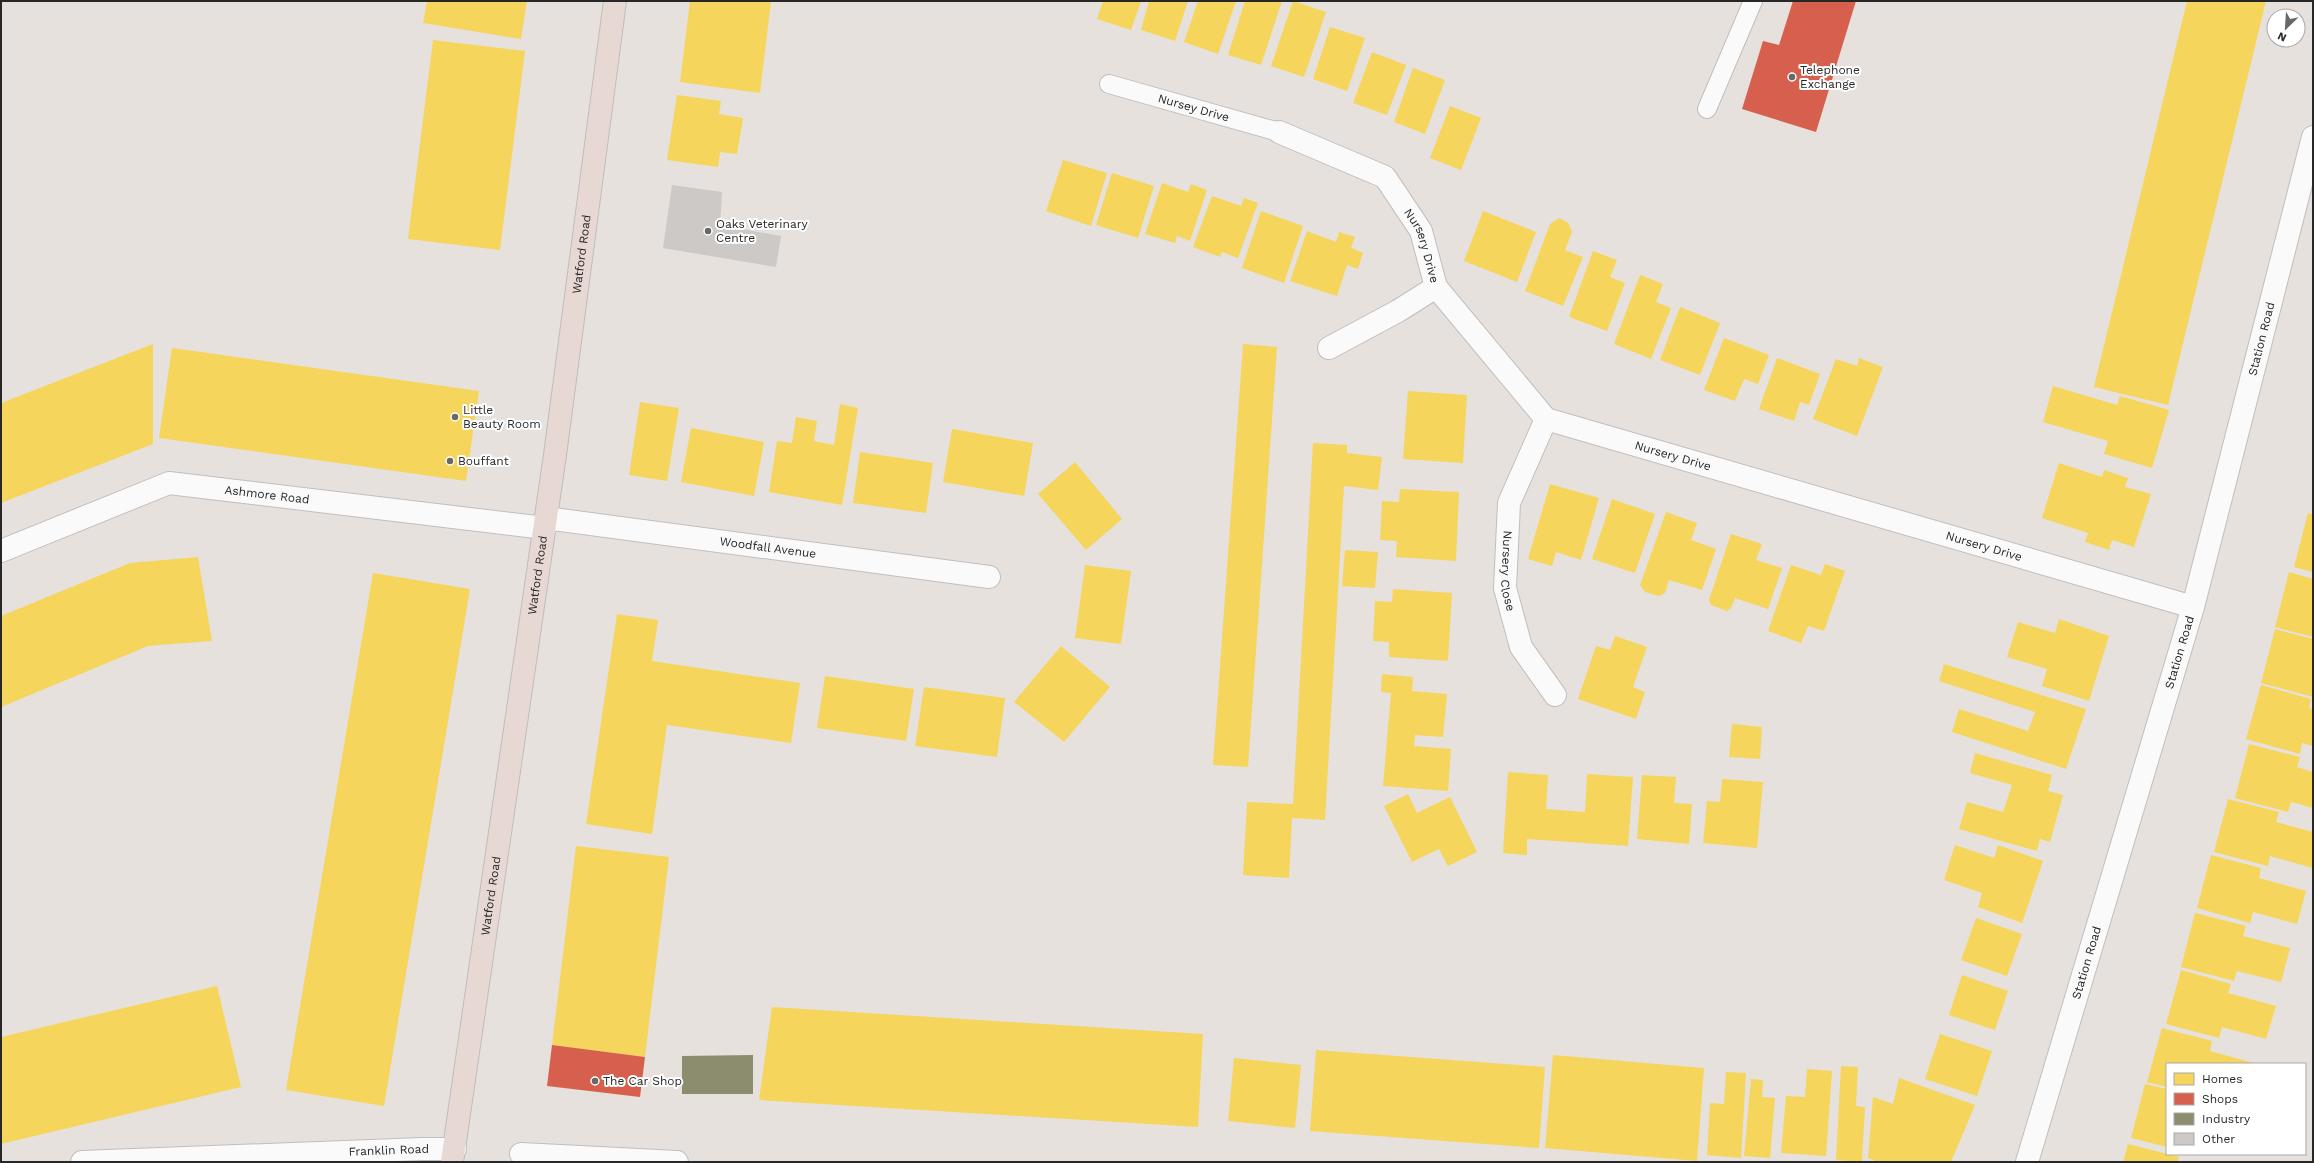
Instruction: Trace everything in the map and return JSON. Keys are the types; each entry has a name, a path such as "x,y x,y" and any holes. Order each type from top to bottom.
{"highway":[{"name":"Watford Road","path":"454,1156 545,523 615,1"}],"street":[{"name":"Nursery Drive","path":"1279,132 1385,177 1421,231 1436,286 1546,419 2193,607"},
{"name":"Station Road","path":"2027,1162 2193,607 2313,137"},
{"path":"1329,348 1398,311 1436,286"},
{"name":"Nursery Close","path":"1546,419 1509,503 1505,588 1521,647 1555,695"},
{"name":"Ashmore Road","path":"1,551 169,484 545,523"},
{"name":"Woodfall Avenue","path":"545,523 989,577"},
{"name":"Franklin Road","path":"82,1162 422,1149 454,1156"},
{"path":"521,1154 677,1162"}],"lane":[{"path":"1707,109 1753,1"},
{"name":"Nursey Drive","path":"1109,84 1279,132"}],"building: Homes":[{"path":"427,1 527,1 521,39 423,23"},
{"path":"690,1 771,1 760,93 680,82"},
{"path":"1103,1 1141,1 1131,30 1097,19"},
{"path":"1149,1 1188,1 1175,41 1141,30"},
{"path":"1198,1 1236,1 1218,54 1184,42"},
{"path":"1245,1 1282,1 1261,65 1228,55"},
{"path":"1293,1 1326,12 1304,77 1271,66"},
{"path":"2187,1 2266,1 2168,405 2094,387"},
{"path":"1330,27 1365,38 1347,91 1313,79"},
{"path":"433,40 525,51 500,250 408,239"},
{"path":"1372,52 1406,65 1387,115 1353,103"},
{"path":"1413,68 1445,80 1425,134 1394,122"},
{"path":"677,95 721,101 719,114 743,118 737,154 720,152 718,167 667,160"},
{"path":"1450,106 1481,118 1461,170 1430,158"},
{"path":"1063,160 1107,173 1091,226 1046,211"},
{"path":"1112,173 1154,186 1138,238 1096,225"},
{"path":"1162,183 1188,192 1191,184 1207,190 1190,241 1177,236 1175,243 1145,234"},
{"path":"1212,196 1241,206 1244,198 1258,203 1238,258 1222,252 1220,257 1193,247"},
{"path":"1261,211 1303,226 1284,283 1242,268"},
{"path":"1483,211 1536,232 1517,282 1464,261"},
{"path":"1559,218 1568,223 1572,232 1565,250 1583,257 1563,306 1525,291 1550,224"},
{"path":"1307,231 1336,242 1339,232 1355,237 1351,248 1363,253 1358,269 1347,265 1337,296 1290,281"},
{"path":"1593,251 1617,260 1610,277 1625,283 1607,331 1569,317"},
{"path":"1640,275 1663,284 1656,302 1671,308 1651,359 1614,344"},
{"path":"1680,307 1720,323 1700,375 1660,360"},
{"path":"1724,338 1769,355 1758,384 1744,379 1735,401 1704,390"},
{"path":"153,344 153,444 1,503 1,403"},
{"path":"1243,344 1277,347 1248,767 1213,765"},
{"path":"172,348 479,391 466,481 159,438"},
{"path":"1777,358 1820,374 1809,405 1800,402 1794,421 1759,409"},
{"path":"1859,358 1883,367 1857,436 1813,419 1836,359 1857,366"},
{"path":"2053,386 2117,405 2120,396 2169,410 2152,468 2104,454 2108,441 2043,422"},
{"path":"1408,391 1467,395 1463,463 1403,459"},
{"path":"640,402 679,408 667,481 629,475"},
{"path":"840,404 858,408 842,505 769,492 777,441 792,443 796,417 817,421 814,441 834,445"},
{"path":"691,428 764,442 754,496 681,482"},
{"path":"952,429 1033,443 1024,496 943,482"},
{"path":"1313,443 1347,445 1347,453 1382,457 1378,490 1344,486 1325,820 1292,818 1289,878 1243,875 1247,802 1293,804"},
{"path":"860,452 933,463 926,513 853,503"},
{"path":"1075,462 1122,519 1086,550 1038,494"},
{"path":"2059,463 2102,477 2104,470 2128,478 2125,487 2151,494 2134,547 2112,540 2109,550 2085,542 2088,533 2042,518"},
{"path":"1550,484 1599,498 1581,560 1556,552 1552,566 1528,559"},
{"path":"1400,489 1459,492 1456,561 1396,557 1397,541 1380,540 1382,501 1399,502"},
{"path":"1612,499 1655,514 1635,573 1592,559"},
{"path":"1666,512 1697,523 1691,540 1716,549 1702,590 1669,580 1665,593 1659,596 1645,592 1640,585"},
{"path":"2308,513 2313,515 2313,572 2294,567"},
{"path":"1731,534 1762,544 1756,560 1782,568 1768,609 1735,598 1731,608 1727,611 1711,605 1709,600"},
{"path":"1345,550 1378,552 1375,588 1342,586"},
{"path":"198,557 212,641 148,646 1,707 1,616 130,563"},
{"path":"1825,564 1845,571 1824,631 1808,626 1801,643 1768,631 1791,565 1821,575"},
{"path":"1085,565 1131,571 1121,644 1075,638"},
{"path":"2289,572 2313,579 2313,637 2275,627"},
{"path":"373,573 470,589 384,1106 286,1090"},
{"path":"1393,589 1452,593 1448,661 1389,657 1389,642 1373,641 1375,601 1392,602"},
{"path":"617,614 658,620 652,661 800,683 791,743 667,725 652,834 586,824"},
{"path":"2059,619 2109,636 2089,701 2042,686 2047,669 2007,657 2018,622 2055,633"},
{"path":"2275,629 2313,639 2313,697 2261,683"},
{"path":"1615,636 1647,647 1633,687 1645,692 1636,719 1578,699 1596,646 1610,650"},
{"path":"1061,646 1110,687 1064,742 1014,702"},
{"path":"1944,664 2086,709 2066,769 1952,732 1959,709 2028,731 2035,712 1939,681"},
{"path":"1382,674 1413,677 1412,691 1447,694 1443,737 1415,735 1414,746 1451,749 1448,791 1383,786 1391,693 1381,692"},
{"path":"825,676 914,689 906,741 817,728"},
{"path":"2261,685 2311,699 2309,708 2313,710 2313,746 2302,743 2300,754 2246,739"},
{"path":"924,687 1005,698 997,757 915,746"},
{"path":"1732,724 1762,727 1760,759 1729,757"},
{"path":"2249,744 2300,757 2297,767 2313,772 2313,808 2291,802 2288,812 2235,798"},
{"path":"1975,753 2052,775 2048,791 2063,795 2050,842 2040,839 2037,851 1959,829 1967,802 2003,812 2012,785 1970,773"},
{"path":"1508,772 1548,775 1546,809 1585,812 1587,774 1633,777 1628,846 1527,839 1527,855 1503,853"},
{"path":"1642,775 1676,777 1674,803 1692,804 1689,844 1637,839"},
{"path":"1722,779 1763,782 1757,848 1703,843 1707,801 1720,802"},
{"path":"1408,794 1417,813 1450,797 1477,852 1448,866 1439,849 1412,862 1384,806"},
{"path":"2228,799 2279,812 2276,822 2313,832 2313,868 2270,856 2268,866 2214,852"},
{"path":"1955,845 1994,858 1998,845 2043,861 2022,923 1978,907 1982,893 1944,880"},
{"path":"576,846 669,857 645,1057 552,1045"},
{"path":"2211,855 2261,868 2259,878 2306,891 2297,924 2253,912 2250,923 2197,908"},
{"path":"2195,913 2246,926 2243,936 2290,948 2281,982 2237,971 2234,981 2181,967"},
{"path":"1976,918 2022,934 2007,976 1961,960"},
{"path":"2181,970 2231,984 2228,993 2276,1006 2266,1039 2222,1027 2219,1038 2166,1024"},
{"path":"1962,975 2008,991 1995,1030 1949,1015"},
{"path":"217,986 241,1087 1,1144 1,1037"},
{"path":"772,1007 1203,1034 1198,1127 759,1100"},
{"path":"2162,1028 2212,1041 2210,1051 2253,1063 2166,1063 2166,1087 2147,1082"},
{"path":"1940,1034 1992,1051 1977,1096 1925,1079"},
{"path":"1316,1050 1545,1067 1539,1148 1310,1131"},
{"path":"1553,1055 1704,1068 1697,1161 1545,1148"},
{"path":"1234,1058 1301,1065 1295,1128 1228,1121"},
{"path":"1841,1066 1858,1067 1856,1106 1865,1107 1862,1162 1836,1160"},
{"path":"1807,1069 1832,1071 1826,1156 1781,1153 1786,1096 1805,1097"},
{"path":"1726,1072 1746,1073 1741,1158 1707,1155 1710,1103 1724,1104"},
{"path":"1899,1078 1975,1105 1951,1162 1878,1162 1868,1158 1873,1097 1893,1104"},
{"path":"1751,1079 1763,1080 1762,1097 1775,1098 1770,1158 1744,1156"},
{"path":"2145,1084 2166,1089 2166,1147 2131,1138"},
{"path":"2128,1144 2166,1154 2166,1155 2179,1157 2177,1162 2123,1162"}],"building: Shops":[{"name":"Telephone Exchange","path":"1793,1 1856,1 1816,132 1742,109 1763,41 1779,45"},
{"path":"552,1045 645,1057 640,1097 547,1086"}],"building: Industry":[{"path":"753,1055 753,1094 682,1094 682,1056"}],"building: Other":[{"name":"Oaks Veterinary Centre","path":"672,185 722,192 720,225 781,236 776,267 663,248"}],"place":[{"name":"Telephone Exchange","path":"1792,77"},
{"name":"Oaks Veterinary Centre","path":"708,231"},
{"name":"Little Beauty Room","path":"455,417"},
{"name":"Bouffant","path":"450,461"},
{"name":"The Car Shop","path":"595,1081"}]}
